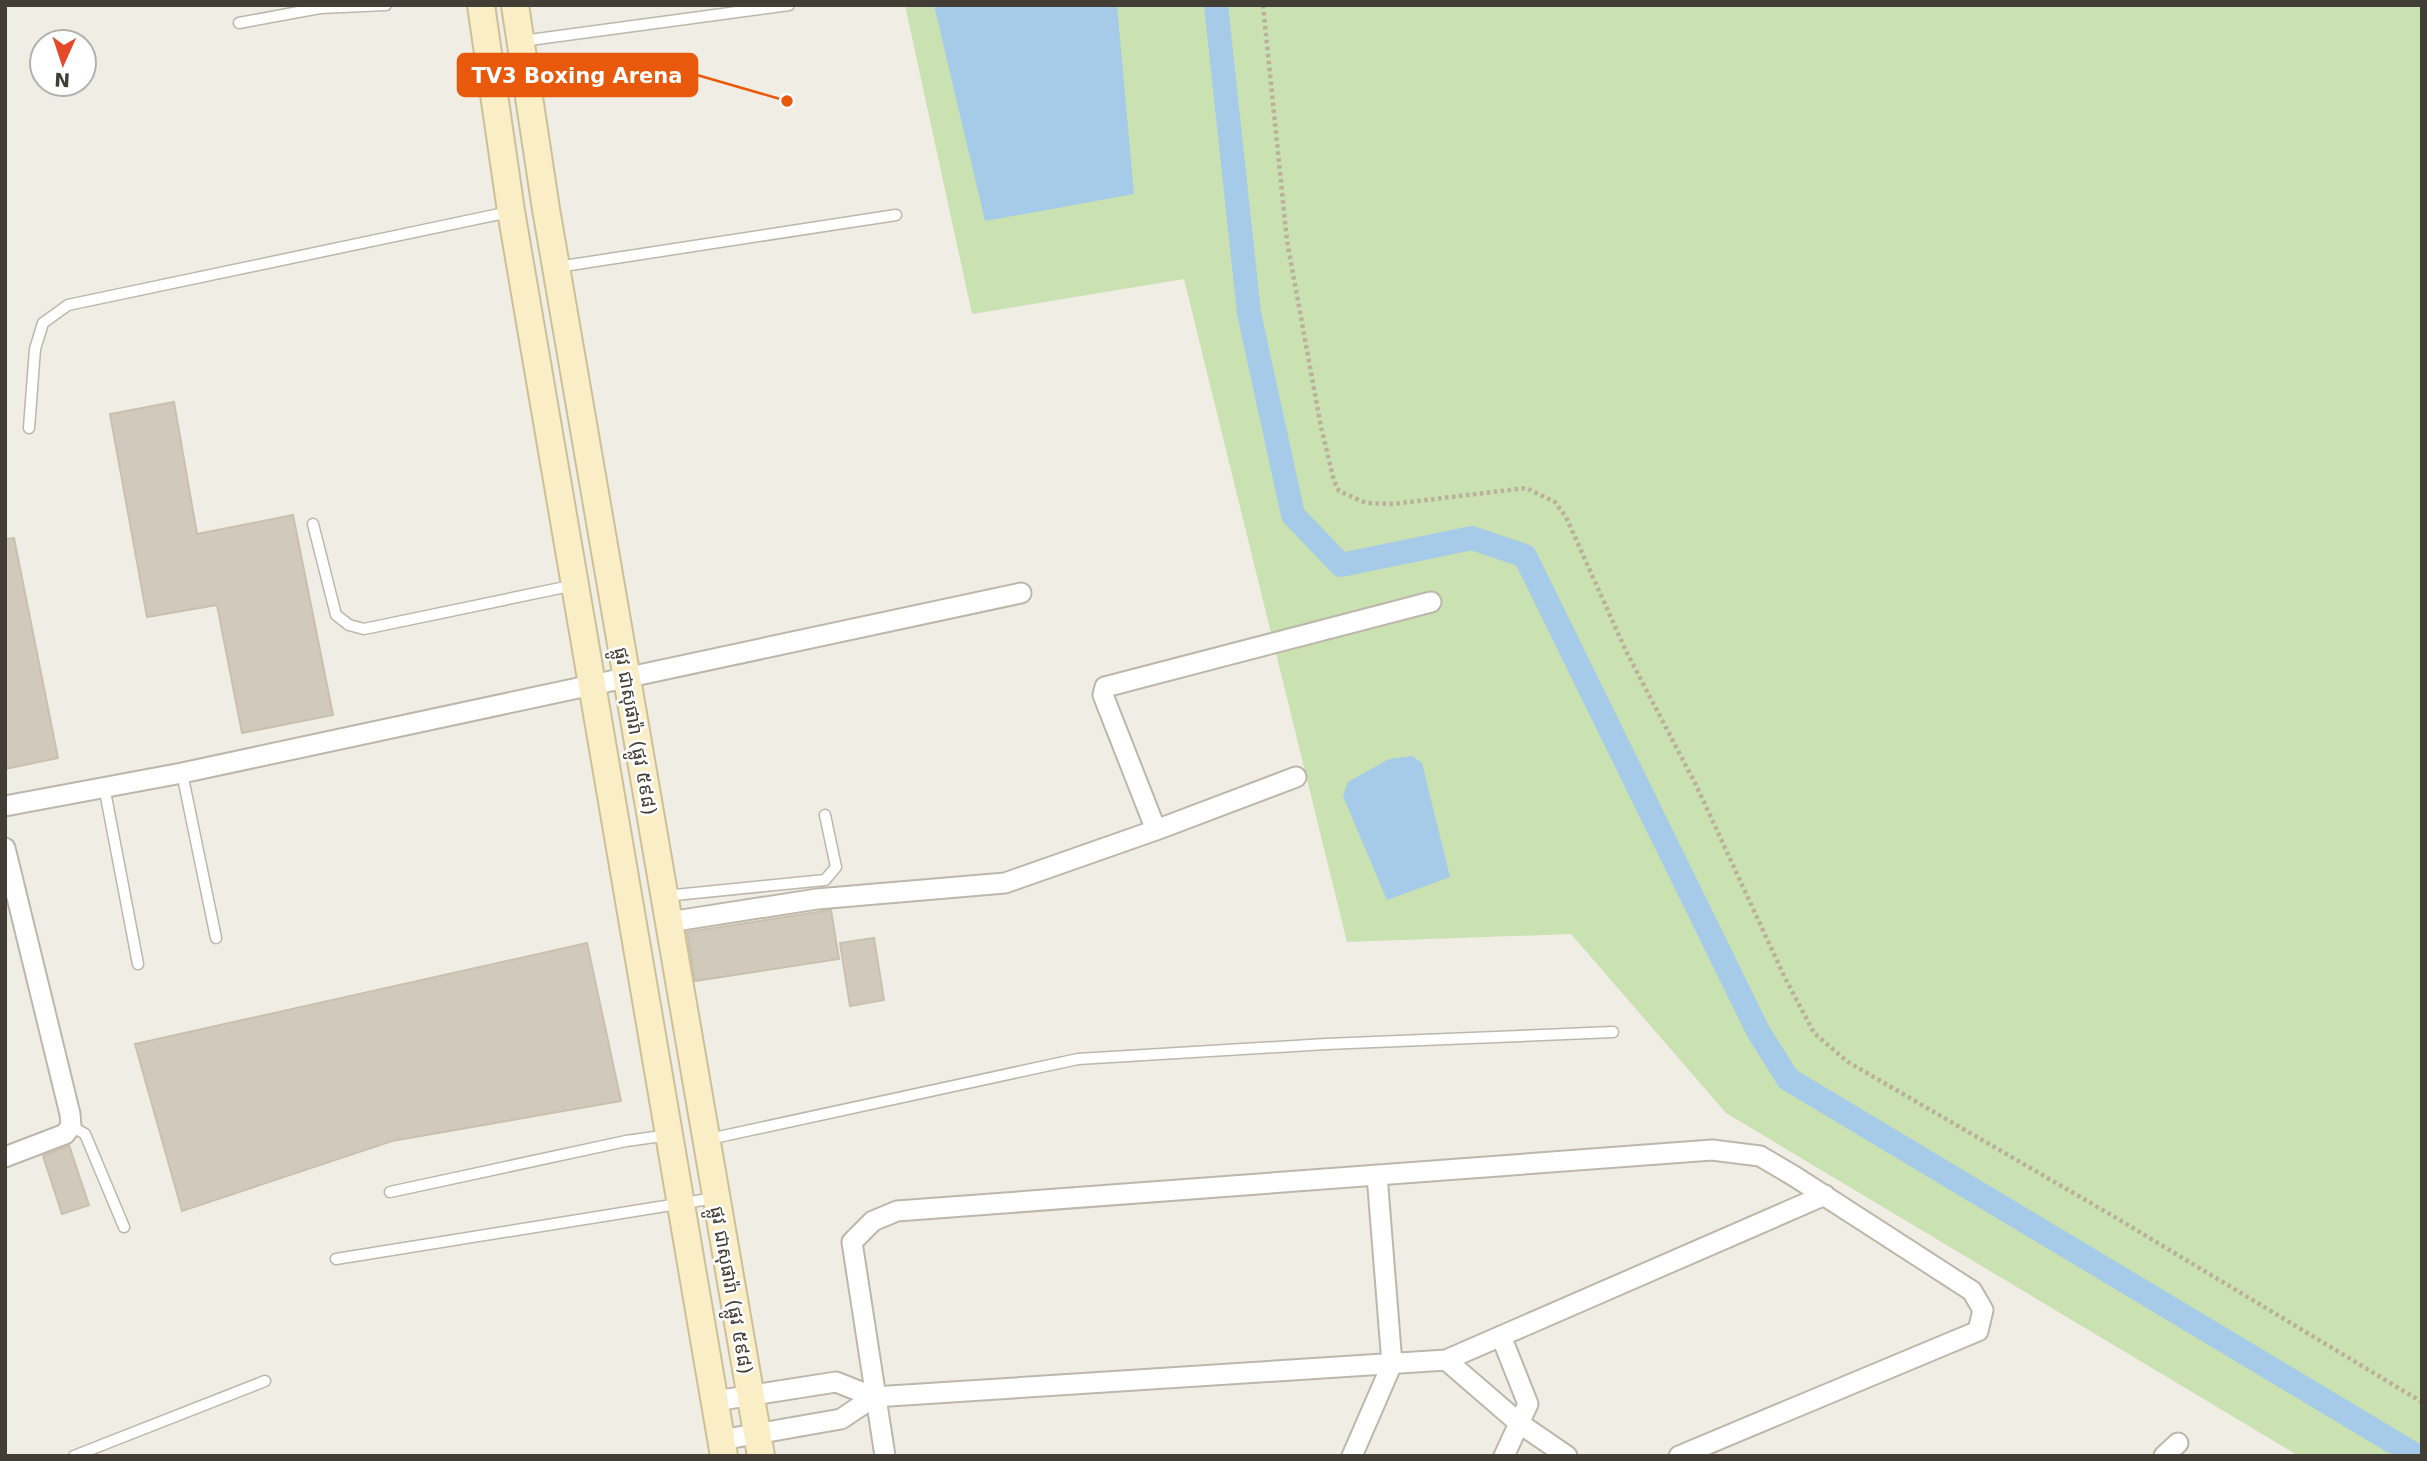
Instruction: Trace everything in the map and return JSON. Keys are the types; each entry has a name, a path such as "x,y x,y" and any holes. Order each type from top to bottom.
{"main road":[{"name":"ផ្លូវ ជាសុផារ៉ា (ផ្លូវ ៥៩៨)","path":"481,5 512,211 723,1448"},
{"name":"ផ្លូវ ជាសុផារ៉ា (ផ្លូវ ៥៩៨)","path":"515,5 556,267 759,1445"},
{"path":"500,134 534,128"},
{"path":"657,1064 692,1059"}],"street":[{"path":"5,806 182,773 1021,593"},
{"path":"1156,830 1102,695 1105,687 1431,602"},
{"path":"669,922 817,899 1005,883 1296,777"},
{"path":"5,848 71,1114 71,1126 65,1134 5,1157"},
{"path":"885,1456 852,1242 873,1221 897,1211 1712,1150 1760,1156 1972,1291 1983,1310 1978,1331 1679,1456"},
{"path":"1352,1456 1392,1364 1377,1175"},
{"path":"715,1401 836,1381 874,1397 1446,1360 1825,1195"},
{"path":"1501,1336 1528,1404 1504,1456"},
{"path":"1446,1360 1519,1423 1567,1456"},
{"path":"723,1448 759,1445 841,1419 874,1397"}],"lane":[{"path":"239,23 320,8 386,5"},
{"path":"522,41 789,5"},
{"path":"29,428 35,349 43,323 68,306 512,211"},
{"path":"556,267 896,215"},
{"path":"313,524 336,615 349,625 364,629 575,585"},
{"path":"182,773 216,938"},
{"path":"104,786 138,964"},
{"path":"664,896 825,880 836,867 825,815"},
{"path":"706,1139 1078,1059 1326,1044 1613,1032"},
{"path":"71,1126 85,1134 124,1227"},
{"path":"390,1192 625,1141 670,1135"},
{"path":"335,1259 717,1198"},
{"path":"74,1456 265,1381"}],"path":[{"path":"1263,5 1287,241 1321,427 1334,481 1339,491 1366,503 1393,504 1526,488 1555,502 1566,517 1626,651 1697,787 1784,976 1814,1033 1849,1062 2422,1402"}],"green space":[{"path":"905,5 2422,5 2422,1456 2299,1456 1726,1113 1571,934 1347,942 1184,279 972,314"}],"water":[{"path":"934,5 1117,5 1134,194 985,221"},
{"path":"1412,756 1422,763 1450,877 1387,900 1343,796 1348,782 1389,759"}],"building":[{"path":"174,402 197,534 293,515 333,715 242,733 217,605 147,617 110,414"},
{"path":"14,538 58,758 5,769 5,539"},
{"path":"831,910 839,959 695,981 687,932"},
{"path":"874,938 884,1000 850,1006 840,943"},
{"path":"587,943 621,1101 392,1141 182,1211 135,1044"},
{"path":"69,1145 89,1205 62,1214 43,1156"}],"waterway":[{"path":"1216,5 1249,313 1293,515 1341,565 1472,538 1525,556 1758,1031 1788,1079 2417,1456"}],"place":[{"name":"TV3 Boxing Arena","path":"787,101"}]}
